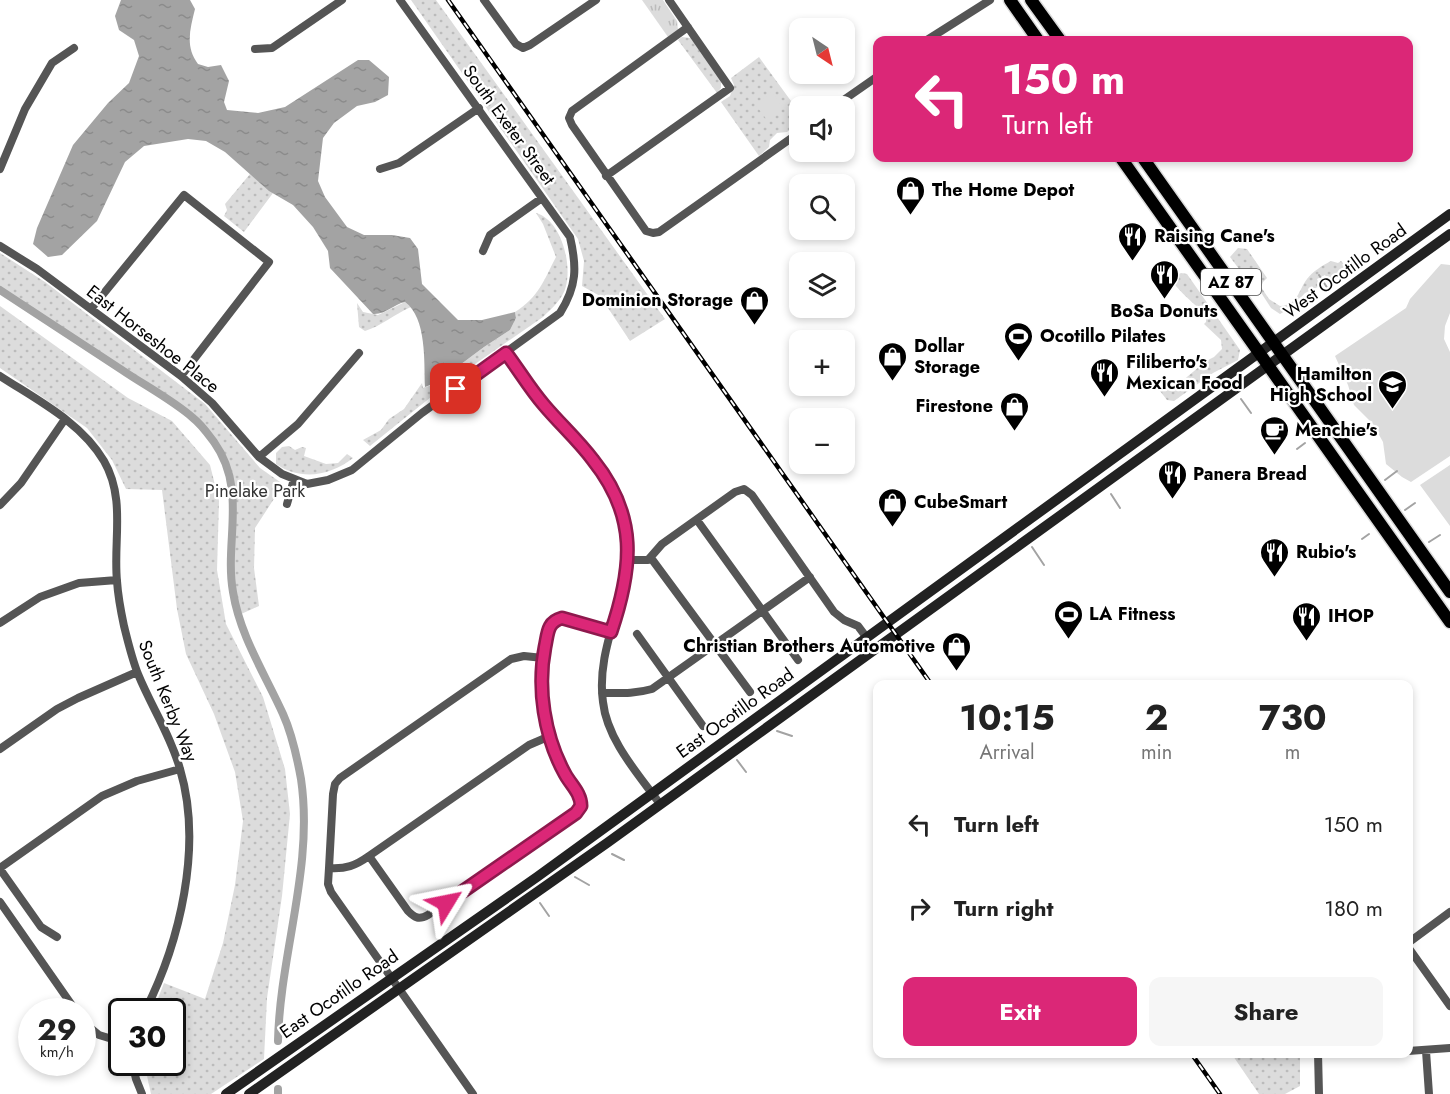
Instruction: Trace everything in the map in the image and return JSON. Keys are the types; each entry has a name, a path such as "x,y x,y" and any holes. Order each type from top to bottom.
{"main road":[{"path":"1010,0 1035,36"},
{"path":"1031,0 1057,36"},
{"name":"AZ 87","path":"1124,162 1450,622"},
{"name":"AZ 87","path":"1146,162 1450,592"},
{"name":"West Ocotillo Road","path":"1267,365 1278,349 1450,214"},
{"name":"West Ocotillo Road","path":"1260,354 1278,349 1450,234"},
{"name":"East Ocotillo Road","path":"226,1094 537,877 1260,354"},
{"name":"East Ocotillo Road","path":"249,1094 660,804 1267,365"},
{"path":"1110,462 1118,474"}],"street":[{"path":"255,49 272,48 342,0"},
{"name":"South Exeter Street","path":"400,0 570,237 575,258 575,275 569,298 560,313 506,353"},
{"path":"484,0 516,44 523,48 596,0"},
{"path":"606,176 730,88 669,0"},
{"path":"933,36 990,0"},
{"path":"688,27 572,111 569,118 606,176 646,231 659,232 789,139"},
{"path":"0,170 25,109 52,63 74,48"},
{"path":"849,96 873,79"},
{"path":"380,169 399,163 479,108"},
{"path":"91,309 184,195 269,262 181,376"},
{"path":"483,251 490,235 542,198"},
{"name":"East Horseshoe Place","path":"0,246 37,270 181,376 212,403 259,457 282,474 307,484 328,480 352,470 422,413 506,353"},
{"path":"259,457 298,424 359,352"},
{"path":"506,353 542,403 592,458 617,499 624,520 628,547 626,575 603,666 603,704 617,743 660,804"},
{"name":"South Kerby Way","path":"0,375 65,419 87,438 105,462 116,489 117,580 124,626 137,672 180,769 190,821 185,884 177,926 164,969 151,998"},
{"path":"0,505 21,483 65,419"},
{"path":"287,504 294,479"},
{"path":"627,560 645,561 651,558 662,544 739,490 747,491 838,616 858,626 867,638"},
{"path":"697,520 798,660"},
{"path":"651,558 750,692"},
{"path":"602,693 641,692 652,689 810,577"},
{"path":"0,623 40,597 79,583 117,580"},
{"path":"369,856 408,911 415,918 421,919 576,813 581,806 581,800 565,773 550,736 544,712 543,658 550,623 555,620 562,618 611,632"},
{"path":"637,634 703,726"},
{"path":"473,1094 335,901 328,884 333,794 335,784 340,778 511,659 525,656 543,658"},
{"path":"0,749 78,698 137,672"},
{"path":"329,868 345,869 355,866 529,745 550,736"},
{"path":"57,937 41,927 0,868 102,796 137,781 180,769"},
{"path":"0,902 67,998"},
{"path":"1413,941 1450,912"},
{"path":"1413,952 1450,1006"},
{"path":"1413,1051 1450,1048"},
{"path":"1426,1051 1428,1094"},
{"path":"1318,1058 1319,1094"},
{"path":"135,1076 142,1094"}],"green space":[{"path":"411,0 436,0 665,319 630,341 600,296 582,286 584,261 578,239"},
{"path":"642,0 663,0 677,21 678,30 668,37"},
{"path":"682,37 691,38 721,80 721,88 717,93 678,40"},
{"path":"759,57 789,98 789,130 777,133 770,140 769,147 759,156 721,102 730,96 734,85 731,78"},
{"path":"772,92 783,108 767,120 755,104"},
{"path":"250,174 273,193 244,232 224,216 227,210 225,204"},
{"path":"536,213 545,217 552,224 563,244 567,277 562,295 543,317 439,389 437,382 510,330 516,318 515,312 530,300 544,281 556,257 543,224"},
{"path":"1238,248 1247,249 1267,278 1261,287 1269,299 1280,306 1291,303 1309,276 1331,261 1338,263 1341,261 1346,266 1328,280 1325,275 1317,279 1320,286 1305,293 1292,307 1280,314 1271,308 1258,288 1251,285 1230,257"},
{"name":"Pinelake Park","path":"0,253 45,282 205,404 260,468 280,482 281,488 255,528 254,568 259,606 239,615 233,555 235,500 227,466 212,439 201,426 174,403 0,288"},
{"name":"Hamilton High School","path":"1441,264 1450,265 1450,313 1445,326 1444,339 1450,352 1450,456 1411,482 1386,464 1383,442 1373,424 1354,405 1335,356 1406,308 1410,299"},
{"path":"1181,273 1187,274 1240,350 1238,360 1213,373 1174,401 1167,400 1160,391 1181,382 1222,349 1221,340 1204,324 1206,315 1170,279"},
{"path":"405,302 411,307 371,329 365,331 359,327 357,303 363,312 378,315"},
{"path":"0,306 128,398 172,421 210,465 219,501 217,570 226,624 263,697 285,769 290,814 282,896 267,998 264,1059 211,1094 151,1094 147,1076 186,1076 186,998 158,998 164,983 205,999 223,943 235,885 243,821 235,772 214,714 186,654 177,609 162,490 126,489 112,460 87,428 0,368"},
{"path":"422,383 423,388 432,385 436,393 370,446 363,440 381,430 389,419 404,409"},
{"path":"289,446 295,450 306,448 304,456 326,464 338,463 347,454 353,458 325,472 295,473 276,464 276,453 282,447"},
{"path":"1450,465 1450,526 1420,485"},
{"path":"1234,1058 1300,1058 1300,1086 1285,1094 1259,1094"}],"water":[{"path":"121,0 190,0 195,9 190,31 191,51 198,64 208,67 221,65 229,81 224,102 227,110 258,113 285,107 358,60 369,60 389,77 388,95 375,102 357,106 334,123 323,138 318,181 325,197 347,227 364,235 392,235 410,238 418,249 422,284 458,320 482,320 515,312 516,318 510,330 437,382 425,387 421,329 412,309 405,302 382,313 373,314 330,268 328,251 313,227 293,205 269,191 225,152 206,141 188,139 144,146 125,162 97,221 62,255 48,257 33,244 37,228 73,145 108,103 129,83 139,56 134,40 119,30 115,16"}],"waterway":[{"path":"1319,275 1328,289"},
{"path":"0,290 168,399 196,420 214,442 224,460 233,497 231,573 236,608 247,639 286,722 301,779 304,812 303,845 284,975 278,1041"},
{"path":"1241,399 1251,413"},
{"path":"1297,449 1305,443"},
{"path":"1385,480 1397,471"},
{"path":"1111,494 1120,508"},
{"path":"1405,510 1415,503"},
{"path":"1362,539 1369,534"},
{"path":"1429,542 1440,535"},
{"path":"1032,547 1044,565"},
{"path":"777,731 792,736"},
{"path":"737,760 746,772"},
{"path":"612,854 624,860"},
{"path":"575,877 589,885"},
{"path":"540,903 549,916"},
{"path":"278,1089 278,1094"}],"railway":[{"path":"448,0 928,680"},
{"path":"1195,1058 1220,1094"}],"place":[{"name":"The Home Depot","path":"911,216"},
{"name":"Raising Cane's","path":"1133,262"},
{"name":"BoSa Donuts","path":"1164,300"},
{"name":"Dominion Storage","path":"754,326"},
{"name":"Ocotillo Pilates","path":"1019,362"},
{"name":"Dollar Storage","path":"893,382"},
{"name":"Filiberto's Mexican Food","path":"1105,398"},
{"name":"Hamilton High School","path":"1393,410"},
{"name":"Firestone","path":"1014,432"},
{"name":"Menchie's","path":"1274,456"},
{"name":"Panera Bread","path":"1172,500"},
{"name":"CubeSmart","path":"893,528"},
{"name":"Rubio's","path":"1275,578"},
{"name":"LA Fitness","path":"1068,640"},
{"name":"IHOP","path":"1307,642"},
{"name":"Christian Brothers Automotive","path":"956,672"}],"route":[{"path":"446,903 576,813 581,806 581,800 565,773 550,736 542,690 543,658 550,623 555,620 562,618 611,632 626,575 628,547 624,520 617,499 605,476 592,458 542,403 506,353 456,389"}]}
